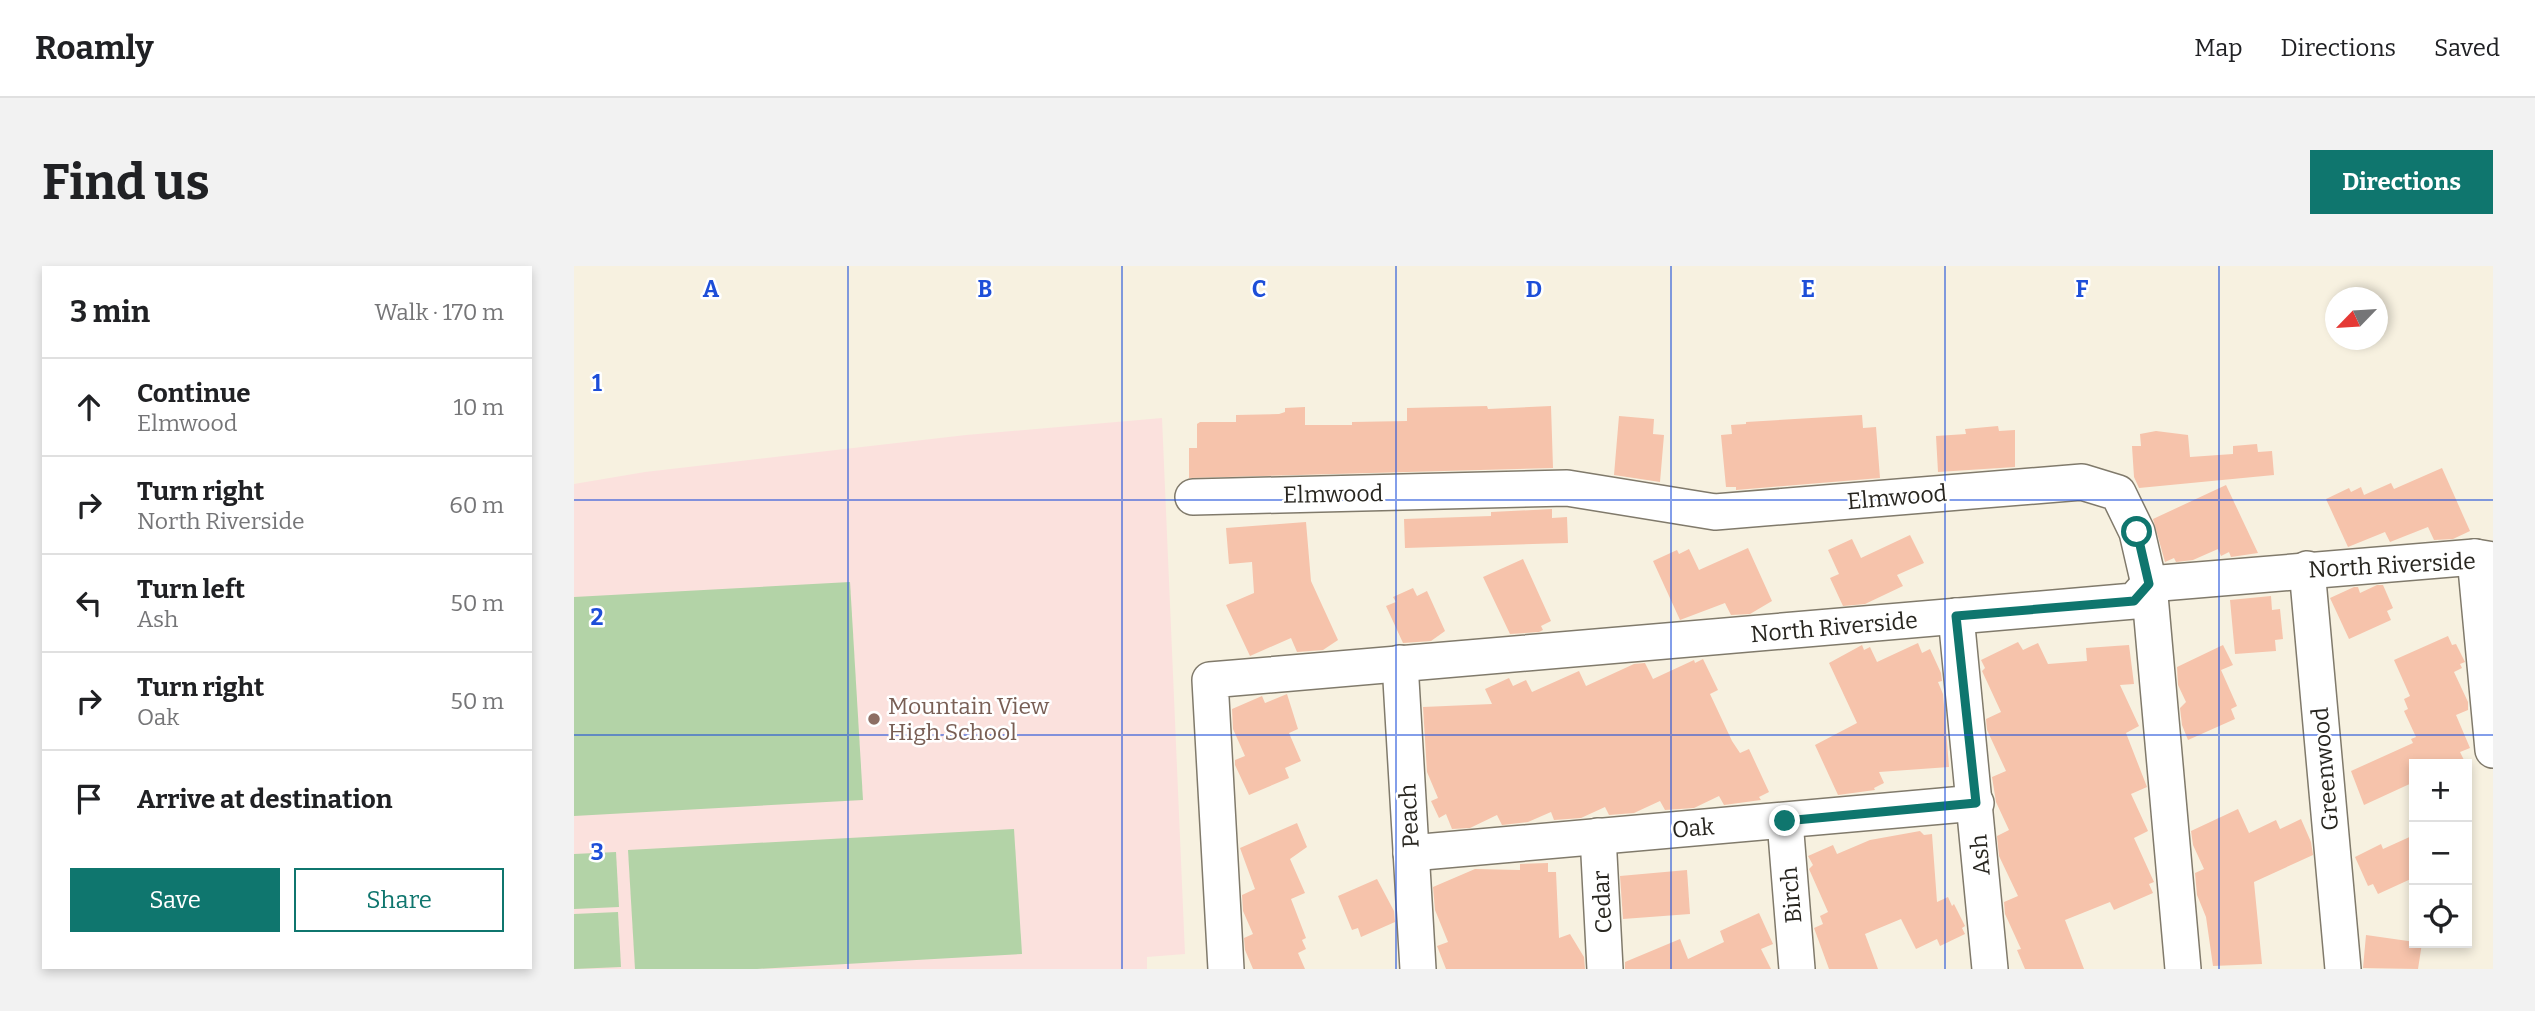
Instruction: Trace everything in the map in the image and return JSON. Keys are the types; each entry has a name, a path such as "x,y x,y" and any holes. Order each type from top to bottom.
{"street":[{"name":"Elmwood","path":"1193,498 1567,488 1715,512 2082,482 2119,494 2137,532 2149,584 2183,969"},
{"name":"North Riverside","path":"1226,969 1210,680 2134,601 2149,584 2307,569 2484,559"},
{"path":"2484,559 2493,750"},
{"name":"Greenwood","path":"2307,569 2343,969"},
{"name":"Ash","path":"1956,616 1990,969"},
{"name":"Peach","path":"1400,663 1418,969"},
{"name":"Oak","path":"1411,853 1976,803"},
{"name":"Birch","path":"1785,821 1797,969"},
{"name":"Cedar","path":"1598,836 1605,969"}],"shaded area":[{"name":"Mountain View High School","path":"1162,418 1185,954 1147,957 1147,969 574,969 574,484 645,472 966,435"}],"green space":[{"path":"850,582 863,800 574,816 574,597"},
{"path":"1014,829 1022,954 757,969 635,969 628,850"},
{"path":"616,852 619,907 574,909 574,854"},
{"path":"618,912 621,967 574,969 574,914"}],"building":[{"path":"1487,406 1488,409 1551,406 1553,468 1189,478 1189,448 1197,448 1197,424 1200,422 1236,422 1236,415 1279,414 1285,412 1285,408 1305,407 1305,425 1352,425 1352,422 1407,421 1407,408"},
{"path":"1862,415 1863,428 1876,427 1880,478 1736,490 1736,487 1726,487 1721,435 1732,434 1731,425"},
{"path":"1619,416 1654,419 1653,434 1664,435 1660,482 1614,475"},
{"path":"1998,426 1999,431 2015,430 2015,467 1938,472 1936,436 1966,434 1965,429"},
{"path":"2156,431 2188,435 2190,457 2233,454 2233,446 2257,444 2258,452 2272,451 2274,475 2139,488 2134,477 2132,446 2141,446 2140,434"},
{"path":"2442,468 2470,531 2453,539 2434,540 2428,527 2390,542 2385,532 2348,547 2326,499 2349,488 2351,492 2361,487 2364,495 2391,483 2394,489"},
{"path":"2226,485 2258,553 2231,557 2229,552 2221,556 2218,549 2193,560 2176,562 2174,558 2165,562 2153,519"},
{"path":"1552,509 1552,518 1567,517 1568,543 1405,548 1404,519 1491,516 1491,512"},
{"path":"1306,522 1311,581 1338,640 1323,650 1297,652 1291,638 1250,656 1226,605 1254,593 1252,562 1229,564 1226,528"},
{"path":"1910,535 1924,563 1897,575 1903,586 1865,604 1843,606 1830,578 1839,574 1828,550 1852,539 1861,558"},
{"path":"1748,548 1772,601 1750,614 1731,615 1725,603 1680,620 1653,561 1677,550 1679,554 1689,549 1699,570"},
{"path":"1523,559 1551,621 1541,626 1543,630 1539,632 1510,634 1483,577"},
{"path":"2383,585 2393,608 2387,611 2391,620 2349,639 2330,598 2354,587 2358,587 2360,593"},
{"path":"1413,588 1417,596 1427,591 1445,631 1431,641 1403,643 1386,606 1396,602 1393,597"},
{"path":"2271,596 2272,610 2280,609 2283,639 2275,640 2276,651 2235,654 2230,600"},
{"path":"2448,636 2452,645 2456,644 2465,662 2460,664 2462,668 2454,672 2468,702 2468,710 2456,715 2470,748 2460,752 2464,759 2409,759 2409,784 2364,805 2351,771 2413,743 2411,739 2416,737 2404,711 2408,709 2404,699 2410,696 2394,660"},
{"path":"2018,642 2023,650 2038,643 2048,664 2087,661 2086,648 2129,645 2134,684 2120,685 2139,726 2126,733 2147,787 2131,794 2148,831 2134,838 2154,882 2149,884 2153,893 2114,910 2110,902 2065,920 2084,969 2025,969 2017,950 2021,949 2005,914 2004,902 2018,896 1999,856 1997,836 2009,830 1996,802 1992,777 2006,771 1987,730 1986,719 2001,712 1982,671 1985,668 1981,660"},
{"path":"1918,643 1922,653 1930,649 1941,673 1942,681 1938,682 1943,694 1949,767 1879,772 1884,783 1874,788 1875,790 1838,795 1815,745 1857,723 1829,663 1862,645 1864,650 1870,647 1877,662"},
{"path":"2223,645 2233,665 2221,670 2237,706 2231,709 2235,719 2188,740 2182,725 2180,708 2186,702 2178,685 2177,667"},
{"path":"1703,659 1718,690 1710,694 1732,741 1740,753 1749,749 1769,792 1759,797 1761,800 1724,805 1719,796 1694,808 1665,810 1660,801 1634,813 1609,815 1605,807 1581,818 1554,820 1551,812 1528,822 1502,825 1497,815 1470,828 1452,829 1446,814 1439,818 1431,801 1438,798 1427,772 1423,707 1492,704 1485,689 1509,678 1513,686 1526,680 1532,692 1579,671 1586,686 1634,664 1645,663 1653,679 1694,660 1695,663"},
{"path":"1287,694 1298,729 1289,733 1301,761 1285,768 1289,778 1249,795 1235,765 1235,760 1245,756 1233,729 1232,709 1262,696 1265,703"},
{"path":"2238,809 2249,833 2276,820 2280,829 2301,819 2311,842 2313,855 2254,882 2262,964 2213,966 2206,917 2197,895 2195,873 2204,869 2193,845 2191,831"},
{"path":"1297,823 1307,847 1290,859 1305,893 1291,899 1306,938 1302,940 1306,949 1298,953 1305,969 1253,969 1245,950 1244,938 1253,934 1243,911 1242,895 1255,889 1240,848"},
{"path":"1920,831 1924,835 1932,834 1937,902 1948,897 1965,926 1962,928 1965,934 1940,946 1937,939 1916,949 1901,919 1865,934 1878,969 1829,969 1814,928 1823,924 1820,916 1828,912 1809,869 1813,865 1808,856 1833,845 1837,854 1870,840"},
{"path":"2409,837 2409,880 2378,894 2373,884 2368,886 2355,857 2381,844 2383,849"},
{"path":"1548,863 1548,872 1556,872 1559,938 1570,934 1584,957 1585,969 1446,969 1437,946 1448,942 1435,910 1433,887 1475,869 1520,870 1520,864"},
{"path":"1687,870 1690,914 1623,919 1620,876"},
{"path":"1377,879 1394,911 1395,922 1361,937 1358,928 1352,930 1338,896"},
{"path":"1759,913 1773,944 1761,949 1771,969 1625,969 1625,962 1680,939 1688,959 1724,942 1720,931"},
{"path":"2366,935 2409,941 2409,948 2421,948 2418,969 2363,968"}],"place":[{"name":"Mountain View High School","path":"874,719"}],"route":[{"path":"1785,821 1976,803 1956,616 2134,601 2149,584 2137,532"}]}
